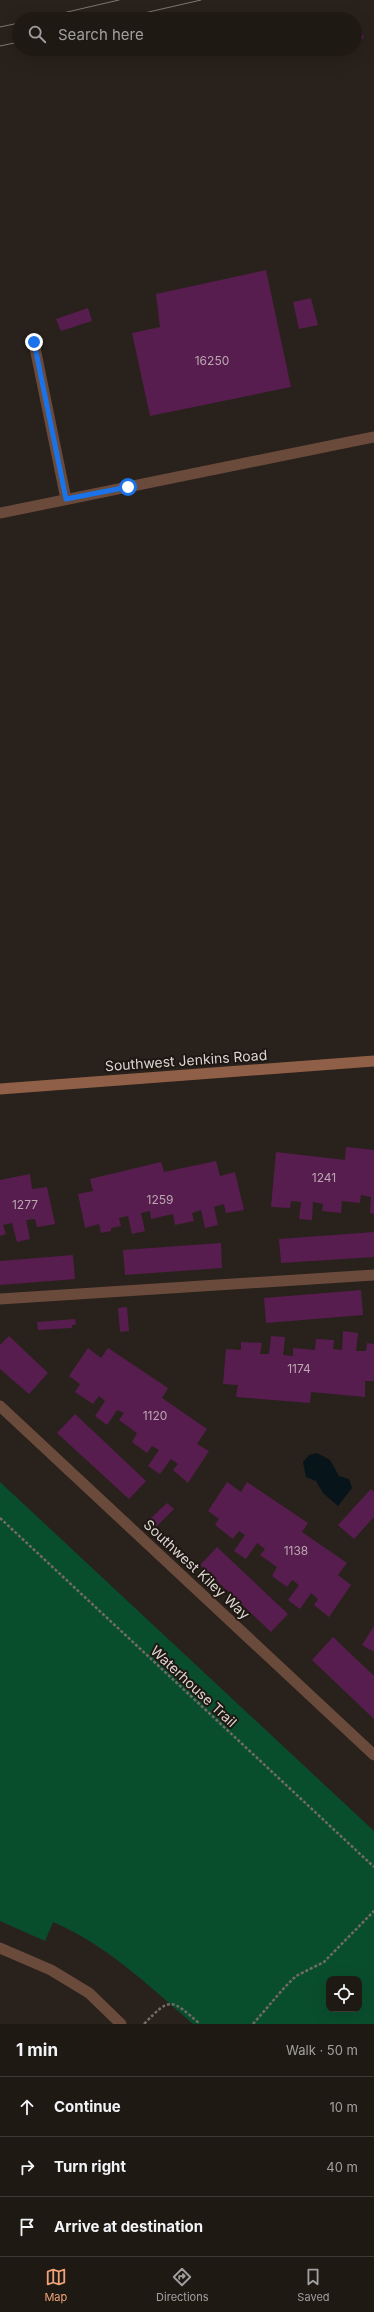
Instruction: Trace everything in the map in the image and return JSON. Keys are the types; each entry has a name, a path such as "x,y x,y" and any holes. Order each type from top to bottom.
{"main road":[{"name":"Southwest Jenkins Road","path":"0,1089 374,1061"}],"lane":[{"path":"34,342 66,499"},
{"path":"0,513 374,437"},
{"path":"0,1299 374,1274"},
{"name":"Southwest Kiley Way","path":"0,1406 374,1754"},
{"path":"0,1948 51,1970 89,1993 121,2024"}],"path":[{"name":"Waterhouse Trail","path":"0,1518 374,1867"},
{"path":"253,2024 292,1980 308,1969 324,1962 374,1911"},
{"path":"144,2024 161,2006 169,2004 181,2007 200,2024"}],"green space":[{"path":"0,1482 374,1831 374,2024 193,2024 127,1967 73,1931 53,1922 45,1941 0,1921"}],"shaded area":[{"path":"317,1453 330,1460 339,1476 349,1479 352,1488 338,1506 323,1493 316,1481 306,1477 303,1462 309,1455"}],"building":[{"path":"266,270 291,387 150,416 132,333 160,327 156,294"},
{"path":"311,298 318,325 299,329 293,302"},
{"path":"88,308 92,321 61,331 56,319"},
{"path":"346,1147 374,1150 374,1214 370,1213 371,1197 361,1195 360,1203 342,1201 341,1213 322,1211 323,1204 313,1202 312,1220 299,1219 301,1202 291,1201 290,1208 271,1207 276,1152 345,1160"},
{"path":"216,1161 220,1176 235,1172 244,1210 226,1213 224,1204 214,1207 218,1225 205,1228 201,1210 192,1213 194,1221 175,1225 173,1214 151,1219 150,1211 141,1213 145,1231 132,1234 128,1216 119,1218 121,1226 111,1228 111,1231 101,1233 99,1224 85,1228 78,1194 93,1191 90,1179 161,1162 164,1172"},
{"path":"30,1174 32,1189 47,1187 55,1224 37,1227 35,1219 26,1220 30,1239 17,1242 12,1223 3,1225 6,1234 0,1236 0,1180"},
{"path":"374,1232 374,1257 281,1263 279,1239"},
{"path":"221,1243 222,1268 125,1275 123,1250"},
{"path":"73,1255 75,1279 0,1285 0,1261"},
{"path":"361,1290 363,1315 266,1323 264,1298"},
{"path":"127,1307 129,1331 120,1332 118,1308"},
{"path":"75,1319 76,1325 72,1325 72,1328 38,1330 37,1322"},
{"path":"343,1331 358,1333 356,1351 366,1351 367,1343 374,1344 374,1381 365,1381 365,1397 311,1392 310,1403 236,1397 238,1385 223,1384 226,1349 241,1350 241,1342 262,1343 260,1354 269,1354 271,1336 285,1337 283,1355 293,1356 293,1348 315,1350 316,1339 334,1340 333,1349 342,1350"},
{"path":"9,1336 48,1373 29,1394 0,1369 0,1345"},
{"path":"88,1348 101,1358 108,1348 168,1388 162,1398 207,1429 197,1444 209,1451 188,1483 173,1470 178,1464 171,1459 160,1474 148,1466 159,1450 152,1446 147,1453 132,1442 137,1433 119,1420 124,1413 117,1410 107,1425 95,1416 105,1401 99,1396 93,1404 75,1392 80,1384 69,1376"},
{"path":"75,1414 146,1481 129,1499 57,1433"},
{"path":"227,1482 241,1492 247,1482 308,1523 302,1532 347,1563 338,1575 351,1585 329,1617 314,1605 318,1599 311,1593 300,1609 288,1600 299,1585 292,1580 287,1587 272,1576 277,1567 260,1555 265,1549 257,1543 246,1559 234,1551 245,1535 239,1531 233,1539 215,1525 219,1519 208,1511"},
{"path":"371,1489 374,1492 374,1517 354,1539 338,1525"},
{"path":"167,1503 174,1509 156,1527 149,1520"},
{"path":"217,1547 288,1614 271,1632 200,1565"},
{"path":"374,1626 374,1652 362,1645"},
{"path":"333,1637 374,1676 374,1719 312,1660"}],"tram line":[{"path":"67,12 119,0"},
{"path":"149,12 201,0"},
{"path":"0,27 12,24"},
{"path":"0,46 12,43"}],"route":[{"path":"34,342 66,499 128,487"}]}
